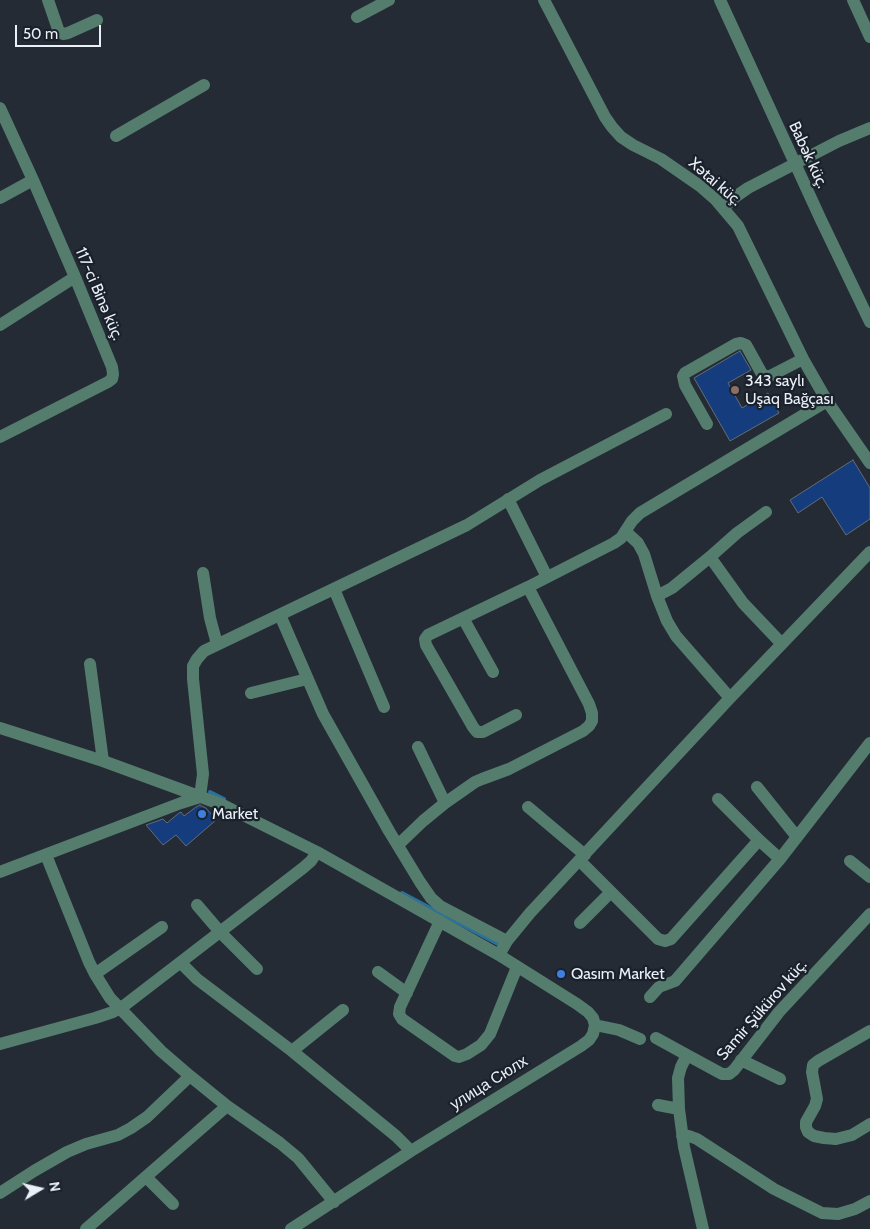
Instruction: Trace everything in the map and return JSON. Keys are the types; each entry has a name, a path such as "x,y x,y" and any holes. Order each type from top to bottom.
{"street":[{"path":"48,0 58,32 68,33 96,20"},
{"path":"357,18 389,0"},
{"name":"Xətai küç.","path":"544,0 612,127 621,137 661,159 700,186 723,208 738,226 803,359 826,401 870,463"},
{"name":"Babək küç.","path":"720,0 794,164 870,322"},
{"path":"853,0 870,37"},
{"path":"116,136 204,85"},
{"name":"117-ci Binə küç.","path":"0,108 75,277 112,367 113,374 112,379 108,382 0,437"},
{"path":"723,208 748,188 839,141 870,129"},
{"path":"0,198 33,180"},
{"path":"0,325 75,277"},
{"path":"706,424 685,386 683,376 685,373 741,343 746,345 762,374 765,376 770,376 803,359"},
{"path":"516,715 483,732 477,732 426,645 425,639 463,618 614,543 621,538 632,521 640,513 826,401"},
{"path":"200,797 203,774 193,666 204,651 467,526 540,480 666,414"},
{"path":"508,499 547,577"},
{"path":"657,596 672,588 737,533 766,512"},
{"path":"626,532 638,543 644,554 657,596 667,621 676,636 730,698"},
{"path":"499,955 507,941 530,913 781,643 870,552"},
{"path":"710,557 743,603 781,643"},
{"path":"203,573 210,618 217,644"},
{"path":"398,845 445,803 482,779 509,769 583,731 592,721 589,704 528,587"},
{"path":"334,589 384,707"},
{"path":"280,616 336,739 431,898 440,906 507,941"},
{"path":"463,618 493,672"},
{"path":"90,664 104,761"},
{"path":"251,693 308,679"},
{"path":"0,728 104,761 223,805 317,852 499,955 588,1012 593,1018 595,1025 619,1030 640,1039"},
{"path":"650,997 659,987 675,980 780,859 870,743"},
{"path":"418,747 445,803"},
{"path":"757,787 797,837"},
{"path":"0,872 200,797"},
{"path":"718,799 780,859"},
{"path":"528,807 582,858 611,892 658,939 665,941 671,939 759,840"},
{"path":"0,1044 94,1018 121,1008 221,933 303,868 317,852"},
{"path":"46,855 88,962 110,998 161,1051 190,1076 298,1158 334,1202"},
{"path":"850,861 870,878"},
{"path":"580,923 611,892"},
{"path":"197,906 221,933 257,968"},
{"name":"Samir Şükürov küç.","path":"656,1038 722,1074 728,1074 734,1070 779,1012 870,914"},
{"path":"440,921 400,1007 399,1014 402,1020 455,1056 459,1057 467,1054 481,1045 490,1034 517,967"},
{"path":"95,974 162,927"},
{"path":"181,963 197,979 292,1051 396,1136 411,1151"},
{"path":"378,972 407,993"},
{"path":"292,1051 343,1010"},
{"name":"улица Сюлх","path":"291,1229 411,1151 581,1046 593,1034 595,1025"},
{"path":"870,1031 813,1065 812,1072 817,1099 806,1122 806,1127 808,1132 814,1136 836,1139 852,1135 870,1124"},
{"path":"687,1055 678,1078 679,1109 682,1136 703,1229"},
{"path":"741,1060 780,1079"},
{"path":"0,1193 67,1152 86,1144 118,1135 131,1128 147,1117 190,1076"},
{"path":"658,1105 679,1109"},
{"path":"86,1229 228,1106"},
{"path":"682,1136 697,1139 774,1189 822,1213 829,1215 838,1214 870,1201"},
{"path":"146,1177 173,1204"}],"building":[{"path":"740,351 751,370 728,383 742,408 768,393 779,413 730,441 694,378"},
{"path":"853,460 870,488 870,519 846,535 822,497 798,513 790,500"},
{"path":"200,805 206,808 216,820 186,846 176,835 163,845 146,825 163,819 167,823 179,813 181,812 184,816"}],"waterway":[{"path":"210,792 224,799"},
{"path":"402,893 498,944"}],"place":[{"name":"343 saylı Uşaq Bağçası","path":"735,390"},
{"name":"Market","path":"202,814"},
{"name":"Qasım Market","path":"561,974"}]}
